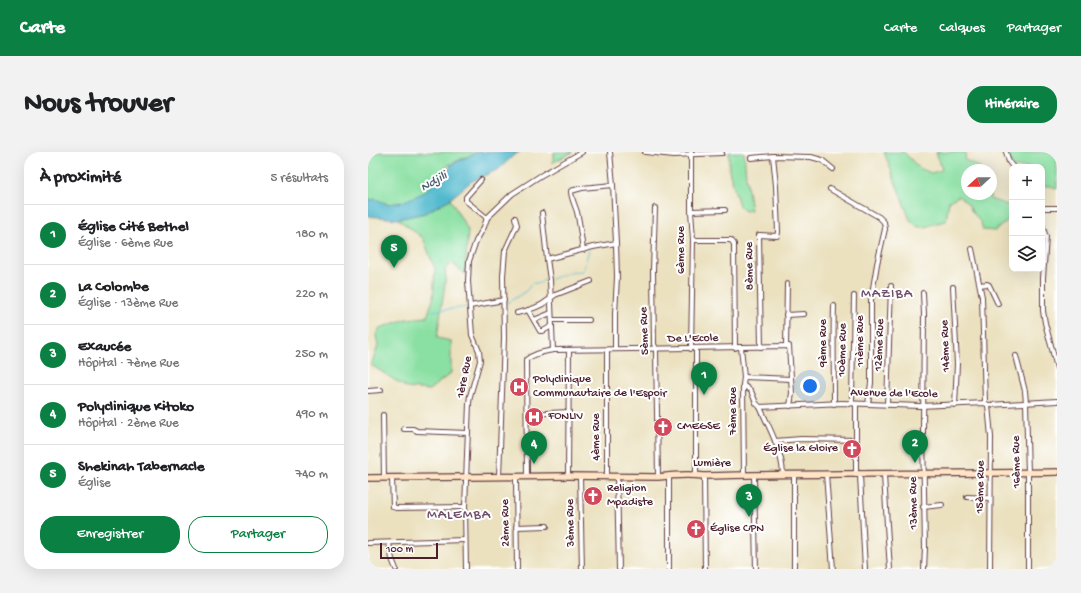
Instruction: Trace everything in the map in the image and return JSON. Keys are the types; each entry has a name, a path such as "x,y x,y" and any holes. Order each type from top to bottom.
{"street":[{"path":"481,180 466,197 466,201 487,218 512,194 582,152"},
{"path":"610,152 617,277 615,350"},
{"path":"645,152 674,155 722,153"},
{"path":"1006,152 1011,164"},
{"name":"6ème Rue","path":"691,154 696,475"},
{"path":"751,158 773,156 811,157 822,160 833,169"},
{"name":"8ème Rue","path":"761,347 760,235 777,236 778,232 773,156"},
{"path":"583,250 578,217 571,191 582,188 613,185"},
{"name":"11ème Rue","path":"830,189 879,216 884,222 885,229 877,264 872,300 871,384 868,404"},
{"name":"5ème Rue","path":"655,208 653,271 658,477"},
{"path":"1045,208 1057,208"},
{"path":"692,211 725,210"},
{"path":"542,213 552,313 553,350"},
{"name":"1ère Rue","path":"466,569 465,507 470,400 481,356 472,335 468,281 469,261 476,241 487,218"},
{"path":"499,477 504,302 503,276 505,251 517,225 514,218"},
{"path":"693,240 728,240 734,244 735,348"},
{"path":"547,259 593,247 616,243"},
{"name":"15ème Rue","path":"972,249 980,285 986,404 991,437 990,569"},
{"path":"1043,272 1043,311 1057,368"},
{"path":"517,313 528,310 548,301 550,297 591,281"},
{"path":"787,284 786,315 792,393 790,406"},
{"path":"980,285 989,285 998,304"},
{"name":"12ème Rue","path":"887,405 891,286"},
{"name":"14ème Rue","path":"953,286 957,364 955,405"},
{"name":"13ème Rue","path":"923,293 924,569"},
{"name":"10ème Rue","path":"849,404 852,401 854,296"},
{"path":"470,307 504,302"},
{"name":"9ème Rue","path":"834,306 834,404"},
{"path":"528,310 541,331 552,326"},
{"path":"534,320 552,313"},
{"path":"786,315 804,314"},
{"path":"552,320 589,320"},
{"name":"De L'Ecole","path":"527,414 526,360 534,355 553,350 693,349 788,346"},
{"name":"7ème Rue","path":"741,347 744,377 744,475"},
{"path":"568,476 569,350"},
{"name":"4ème Rue","path":"607,350 607,477"},
{"name":"16ème Rue","path":"1016,356 1025,391 1026,403 1028,569"},
{"path":"744,377 791,379"},
{"path":"743,385 751,391 756,403 760,407 781,456 783,474"},
{"path":"368,391 381,390"},
{"name":"Avenue de l'Ecole","path":"760,407 834,404 923,406 1057,401"},
{"path":"856,404 858,475 865,569"},
{"path":"527,476 527,414 569,412"},
{"path":"383,415 384,478"},
{"path":"404,429 468,433"},
{"path":"775,441 857,440"},
{"name":"Lumière","path":"368,478 516,476 658,477 669,475 991,474 1057,472"},
{"path":"794,474 794,569"},
{"path":"826,474 832,549 832,569"},
{"path":"884,474 890,569"},
{"path":"669,475 669,569"},
{"path":"754,475 756,569"},
{"name":"2ème Rue","path":"516,476 517,569"},
{"name":"3ème Rue","path":"580,476 582,569"},
{"path":"704,476 705,569"},
{"path":"617,477 619,569"},
{"path":"392,478 393,507 465,507"},
{"path":"967,498 990,498"},
{"path":"924,507 942,505"},
{"path":"516,527 547,526"},
{"path":"368,543 465,540"},
{"path":"389,543 392,559 396,569"}],"green space":[{"path":"368,152 482,152 473,157 465,157 447,166 439,181 429,190 399,205 368,203"},
{"path":"554,152 573,152 552,163"},
{"path":"729,152 744,152 751,210 745,211 739,206 729,170"},
{"path":"884,152 904,152 919,168 931,173 942,170 936,152 966,152 965,160 974,164 961,164 961,198 959,196 949,201 946,221 926,227 918,227 910,220"},
{"path":"1006,152 1057,152 1057,189 1051,186 1045,186 1045,164 1012,164"},
{"path":"450,199 468,230 465,274 452,263 445,269 446,277 437,338 451,341 451,373 429,390 407,388 371,365 378,346 376,335 380,328 406,319 427,317 433,299 435,269 423,238 398,219 425,213"},
{"path":"964,200 993,200 1009,206 1009,218 995,231 983,230 981,223"}],"water":[{"name":"Ndjili","path":"478,152 520,152 514,155 499,169 472,181 450,199 425,213 397,219 368,216 368,197 372,200 375,199 388,204 402,202 423,193 434,182 446,174 447,170 451,167 450,165"}],"waterway":[{"path":"551,279 570,272 583,271 589,250"},
{"path":"505,302 509,302 526,291 532,283 540,283 543,280 548,280"},
{"path":"493,304 501,303"},
{"path":"432,311 468,307"}],"place":[{"name":"Shekinah Tabernacle","path":"394,268"},
{"name":"Polyclinique Communautaire de l'Espoir","path":"519,387"},
{"name":"Église Cité Bethel","path":"704,395"},
{"name":"FONLIV","path":"534,417"},
{"name":"CMEGSE","path":"663,427"},
{"name":"Église la Gloire","path":"852,449"},
{"name":"La Colombe","path":"915,463"},
{"name":"Polyclinique Kitoko","path":"534,464"},
{"name":"Religion Mpadiste","path":"593,496"},
{"name":"Exaucée","path":"749,517"},
{"name":"Église CPN","path":"696,529"}],"district":[{"name":"MAZIBA","path":"887,294"},
{"name":"MALEMBA","path":"459,515"}]}
